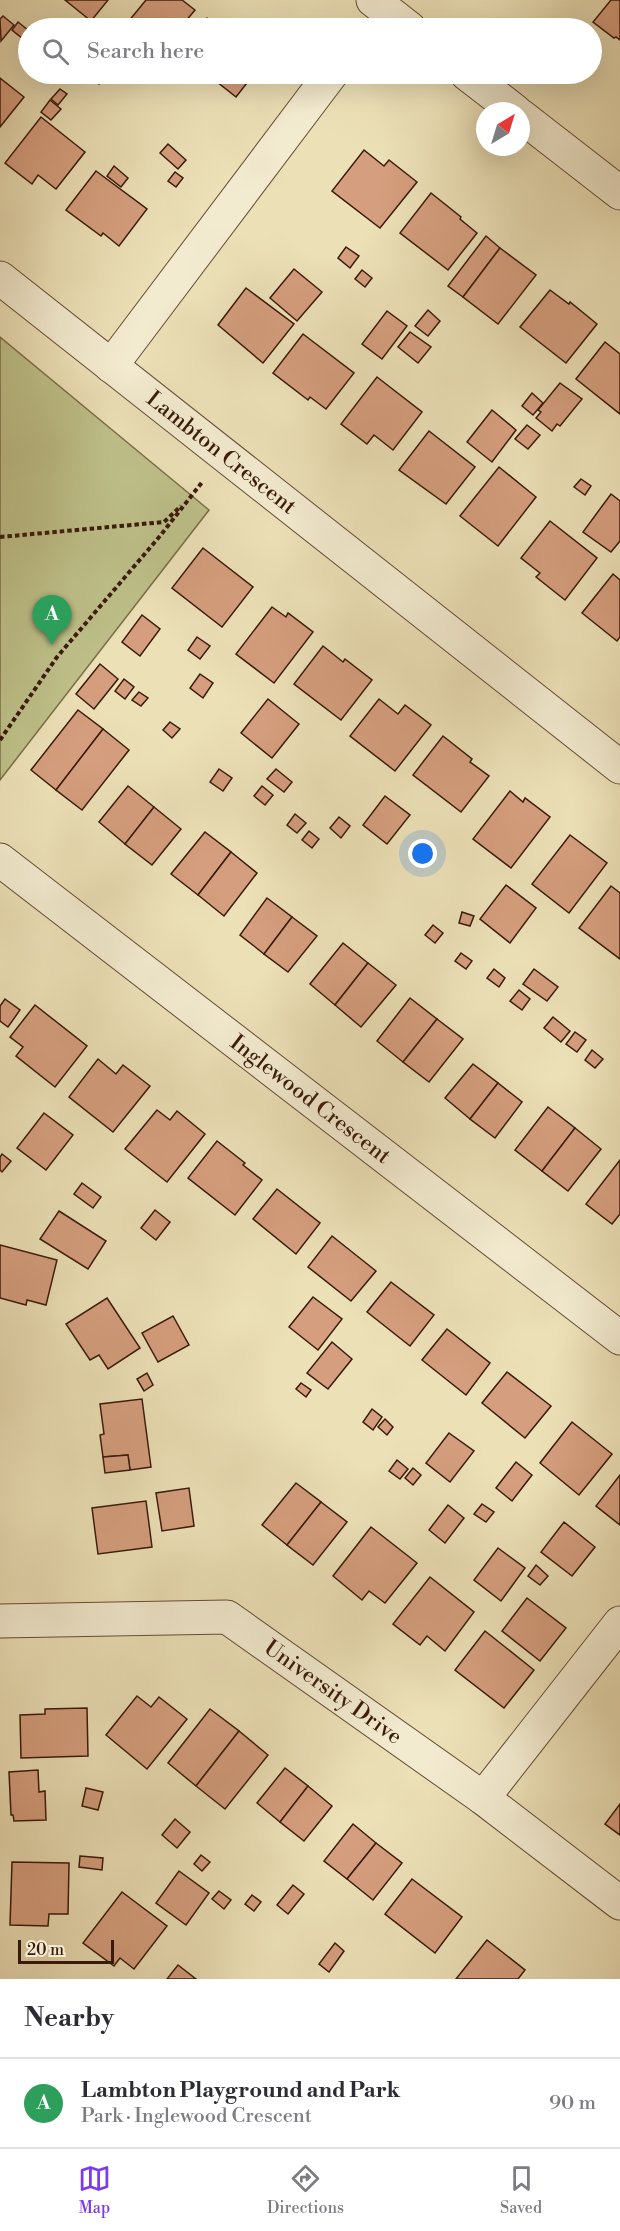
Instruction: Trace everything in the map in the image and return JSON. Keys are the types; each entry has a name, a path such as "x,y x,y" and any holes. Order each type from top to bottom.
{"street":[{"path":"111,366 323,84"},
{"path":"480,84 503,102"},
{"path":"530,123 620,193"},
{"name":"Lambton Crescent","path":"0,278 620,767"},
{"name":"Inglewood Crescent","path":"0,860 620,1338"},
{"name":"University Drive","path":"0,1621 227,1617 483,1798 620,1903"},
{"path":"483,1798 620,1623"}],"path":[{"path":"0,740 57,657 224,455"},
{"path":"0,537 164,522 192,496"}],"green space":[{"path":"0,337 209,510 0,780"}],"building":[{"path":"65,0 108,0 93,18 87,18"},
{"path":"146,0 182,0 195,10 188,18 131,18"},
{"path":"611,0 620,0 620,40 602,29 602,18 596,18"},
{"path":"3,16 14,25 1,41 0,19"},
{"path":"18,22 18,35 12,30"},
{"path":"0,78 24,97 0,127"},
{"path":"220,84 246,84 236,97"},
{"path":"60,89 67,94 58,105 51,99"},
{"path":"50,100 61,109 51,120 41,112"},
{"path":"41,117 85,152 56,189 38,175 32,184 5,163"},
{"path":"168,144 186,160 178,169 160,153"},
{"path":"364,150 384,166 389,160 417,182 380,228 332,191"},
{"path":"114,166 128,178 121,187 107,176"},
{"path":"96,171 147,209 119,246 103,233 101,236 66,210"},
{"path":"175,172 183,178 176,187 168,181"},
{"path":"431,193 477,233 448,270 400,233"},
{"path":"486,236 500,248 463,297 448,286"},
{"path":"346,247 359,256 350,268 338,258"},
{"path":"500,248 536,275 498,324 463,297"},
{"path":"294,269 322,292 297,321 270,298"},
{"path":"362,270 372,278 365,287 355,279"},
{"path":"246,288 294,324 263,363 218,325"},
{"path":"550,290 569,304 570,302 597,324 566,363 520,327"},
{"path":"428,310 440,321 428,336 415,326"},
{"path":"387,311 407,326 382,359 362,344"},
{"path":"410,332 431,347 418,363 398,347"},
{"path":"303,334 354,373 326,409 310,397 308,400 273,373"},
{"path":"605,342 620,354 620,414 576,379"},
{"path":"377,377 422,412 393,450 374,435 367,444 341,424"},
{"path":"560,383 582,399 560,426 557,424 552,431 536,418 541,412 538,410"},
{"path":"532,393 543,403 533,415 522,406"},
{"path":"492,410 516,430 492,462 467,442"},
{"path":"527,425 540,435 528,449 515,439"},
{"path":"429,431 475,467 446,504 399,470"},
{"path":"499,467 536,497 498,546 460,516"},
{"path":"581,479 591,486 585,495 574,487"},
{"path":"611,494 620,501 620,541 611,552 583,532"},
{"path":"550,521 597,558 565,600 536,577 540,573 521,558"},
{"path":"203,548 253,587 222,627 172,588"},
{"path":"613,574 620,580 620,637 617,641 582,613"},
{"path":"272,607 286,617 288,613 313,632 274,683 236,654"},
{"path":"142,615 160,629 140,656 122,642"},
{"path":"197,637 210,646 200,659 188,650"},
{"path":"323,646 343,662 345,659 372,680 341,720 294,684"},
{"path":"100,664 118,679 94,709 76,694"},
{"path":"200,674 213,683 203,698 190,688"},
{"path":"124,679 134,687 125,699 115,691"},
{"path":"139,692 148,698 141,706 132,700"},
{"path":"268,699 299,724 272,758 241,733"},
{"path":"379,699 398,714 405,705 431,725 395,771 350,736"},
{"path":"78,710 103,729 56,790 31,770"},
{"path":"170,722 180,729 172,738 163,730"},
{"path":"103,729 129,750 82,810 56,790"},
{"path":"443,736 472,759 470,762 489,776 461,812 413,775"},
{"path":"219,769 232,778 223,791 210,782"},
{"path":"276,769 292,782 284,792 267,779"},
{"path":"128,786 154,807 125,844 99,822"},
{"path":"262,786 273,795 265,805 254,796"},
{"path":"510,791 523,802 525,798 550,817 511,868 473,839"},
{"path":"385,796 410,815 387,844 363,825"},
{"path":"154,807 181,829 152,865 125,844"},
{"path":"295,814 306,823 297,833 287,825"},
{"path":"339,817 350,826 341,838 330,828"},
{"path":"309,831 319,839 312,848 302,840"},
{"path":"205,832 231,852 198,895 171,874"},
{"path":"570,835 607,863 569,913 532,884"},
{"path":"231,852 257,873 224,916 198,895"},
{"path":"506,885 536,908 510,943 480,919"},
{"path":"611,886 620,893 620,959 579,928"},
{"path":"267,898 292,917 264,954 240,935"},
{"path":"462,912 474,916 470,926 459,923"},
{"path":"292,917 317,936 288,972 264,954"},
{"path":"433,925 443,933 435,943 425,935"},
{"path":"343,943 368,963 335,1005 310,984"},
{"path":"461,953 472,961 466,969 455,961"},
{"path":"368,963 396,985 361,1027 335,1005"},
{"path":"494,969 505,978 499,987 487,978"},
{"path":"534,969 558,987 547,1001 523,984"},
{"path":"519,990 530,999 522,1010 510,1001"},
{"path":"410,998 437,1019 403,1062 377,1041"},
{"path":"5,999 20,1010 8,1027 0,1021 0,1006"},
{"path":"35,1005 87,1046 55,1087 16,1056 23,1047 10,1037"},
{"path":"553,1017 570,1031 561,1042 544,1028"},
{"path":"437,1019 463,1039 429,1082 403,1062"},
{"path":"575,1032 586,1040 577,1052 566,1044"},
{"path":"592,1050 603,1059 595,1068 585,1060"},
{"path":"98,1059 116,1074 123,1065 150,1086 113,1132 69,1097"},
{"path":"473,1064 498,1083 470,1119 445,1098"},
{"path":"498,1083 522,1102 495,1138 470,1119"},
{"path":"548,1107 575,1128 542,1171 515,1150"},
{"path":"157,1110 170,1120 177,1111 205,1134 167,1182 125,1149"},
{"path":"44,1113 73,1135 46,1170 17,1148"},
{"path":"575,1128 601,1149 568,1191 542,1171"},
{"path":"217,1141 262,1180 235,1215 188,1178"},
{"path":"2,1154 11,1161 2,1172 0,1157"},
{"path":"620,1160 620,1214 612,1224 586,1204"},
{"path":"82,1183 101,1197 93,1208 74,1194"},
{"path":"277,1189 320,1223 296,1254 253,1219"},
{"path":"155,1210 170,1222 156,1240 141,1228"},
{"path":"59,1211 106,1241 88,1269 40,1239"},
{"path":"332,1236 376,1271 351,1301 308,1267"},
{"path":"0,1245 57,1260 46,1305 27,1300 26,1305 0,1298"},
{"path":"391,1282 434,1315 410,1346 367,1312"},
{"path":"313,1297 342,1319 318,1350 289,1327"},
{"path":"107,1298 140,1348 108,1369 99,1355 90,1360 66,1324"},
{"path":"173,1316 189,1345 158,1362 142,1333"},
{"path":"447,1329 490,1363 466,1395 422,1360"},
{"path":"332,1342 352,1359 328,1389 307,1373"},
{"path":"507,1372 551,1406 525,1438 482,1403"},
{"path":"147,1373 153,1385 144,1391 137,1379"},
{"path":"301,1383 311,1390 306,1397 296,1389"},
{"path":"142,1399 151,1467 130,1470 128,1455 103,1457 100,1435 104,1434 100,1404"},
{"path":"372,1409 382,1417 373,1430 363,1422"},
{"path":"385,1419 393,1427 387,1435 378,1427"},
{"path":"572,1422 612,1454 579,1495 540,1463"},
{"path":"449,1433 474,1451 450,1482 426,1463"},
{"path":"128,1455 130,1470 105,1473 103,1457"},
{"path":"397,1460 408,1469 400,1479 389,1471"},
{"path":"516,1462 532,1475 512,1501 496,1488"},
{"path":"413,1468 421,1475 413,1485 405,1478"},
{"path":"620,1475 620,1525 596,1506"},
{"path":"296,1483 321,1502 287,1545 262,1525"},
{"path":"189,1488 194,1526 162,1531 156,1493"},
{"path":"146,1501 152,1547 98,1554 92,1508"},
{"path":"321,1502 347,1522 313,1565 287,1545"},
{"path":"482,1504 494,1512 486,1522 474,1514"},
{"path":"448,1505 464,1518 445,1543 429,1530"},
{"path":"564,1522 595,1547 572,1576 541,1552"},
{"path":"371,1527 417,1563 385,1603 369,1591 362,1600 333,1576"},
{"path":"498,1548 525,1568 501,1601 474,1580"},
{"path":"536,1565 548,1576 540,1585 528,1576"},
{"path":"430,1577 474,1612 445,1651 427,1636 420,1645 393,1624"},
{"path":"527,1598 566,1628 540,1661 502,1631"},
{"path":"485,1631 534,1670 504,1708 455,1670"},
{"path":"137,1696 151,1707 159,1697 187,1719 147,1769 106,1735"},
{"path":"87,1708 88,1756 21,1758 20,1715 45,1714 45,1709"},
{"path":"210,1709 239,1731 196,1786 168,1763"},
{"path":"239,1731 268,1755 225,1809 196,1786"},
{"path":"285,1768 308,1786 280,1822 257,1803"},
{"path":"38,1770 39,1792 45,1791 46,1820 14,1821 11,1815 9,1772"},
{"path":"308,1786 332,1806 304,1841 280,1822"},
{"path":"86,1788 103,1792 98,1810 82,1806"},
{"path":"620,1804 620,1835 605,1824"},
{"path":"175,1819 190,1832 177,1848 162,1835"},
{"path":"353,1824 376,1843 347,1879 324,1861"},
{"path":"376,1843 402,1863 373,1900 347,1879"},
{"path":"201,1855 210,1862 202,1871 194,1864"},
{"path":"80,1856 103,1858 102,1870 79,1867"},
{"path":"12,1862 69,1863 68,1914 49,1914 48,1926 10,1925"},
{"path":"179,1871 209,1893 186,1925 156,1903"},
{"path":"412,1879 462,1917 435,1953 385,1914"},
{"path":"293,1885 304,1894 288,1914 277,1905"},
{"path":"219,1891 231,1900 224,1909 212,1899"},
{"path":"122,1892 167,1926 134,1969 120,1958 114,1966 83,1943"},
{"path":"252,1895 261,1902 254,1911 245,1904"},
{"path":"487,1940 525,1970 518,1979 456,1979"},
{"path":"335,1943 344,1951 329,1972 319,1964"},
{"path":"178,1965 196,1979 167,1979"}],"place":[{"name":"Lambton Playground and Park","path":"52,645"}]}
